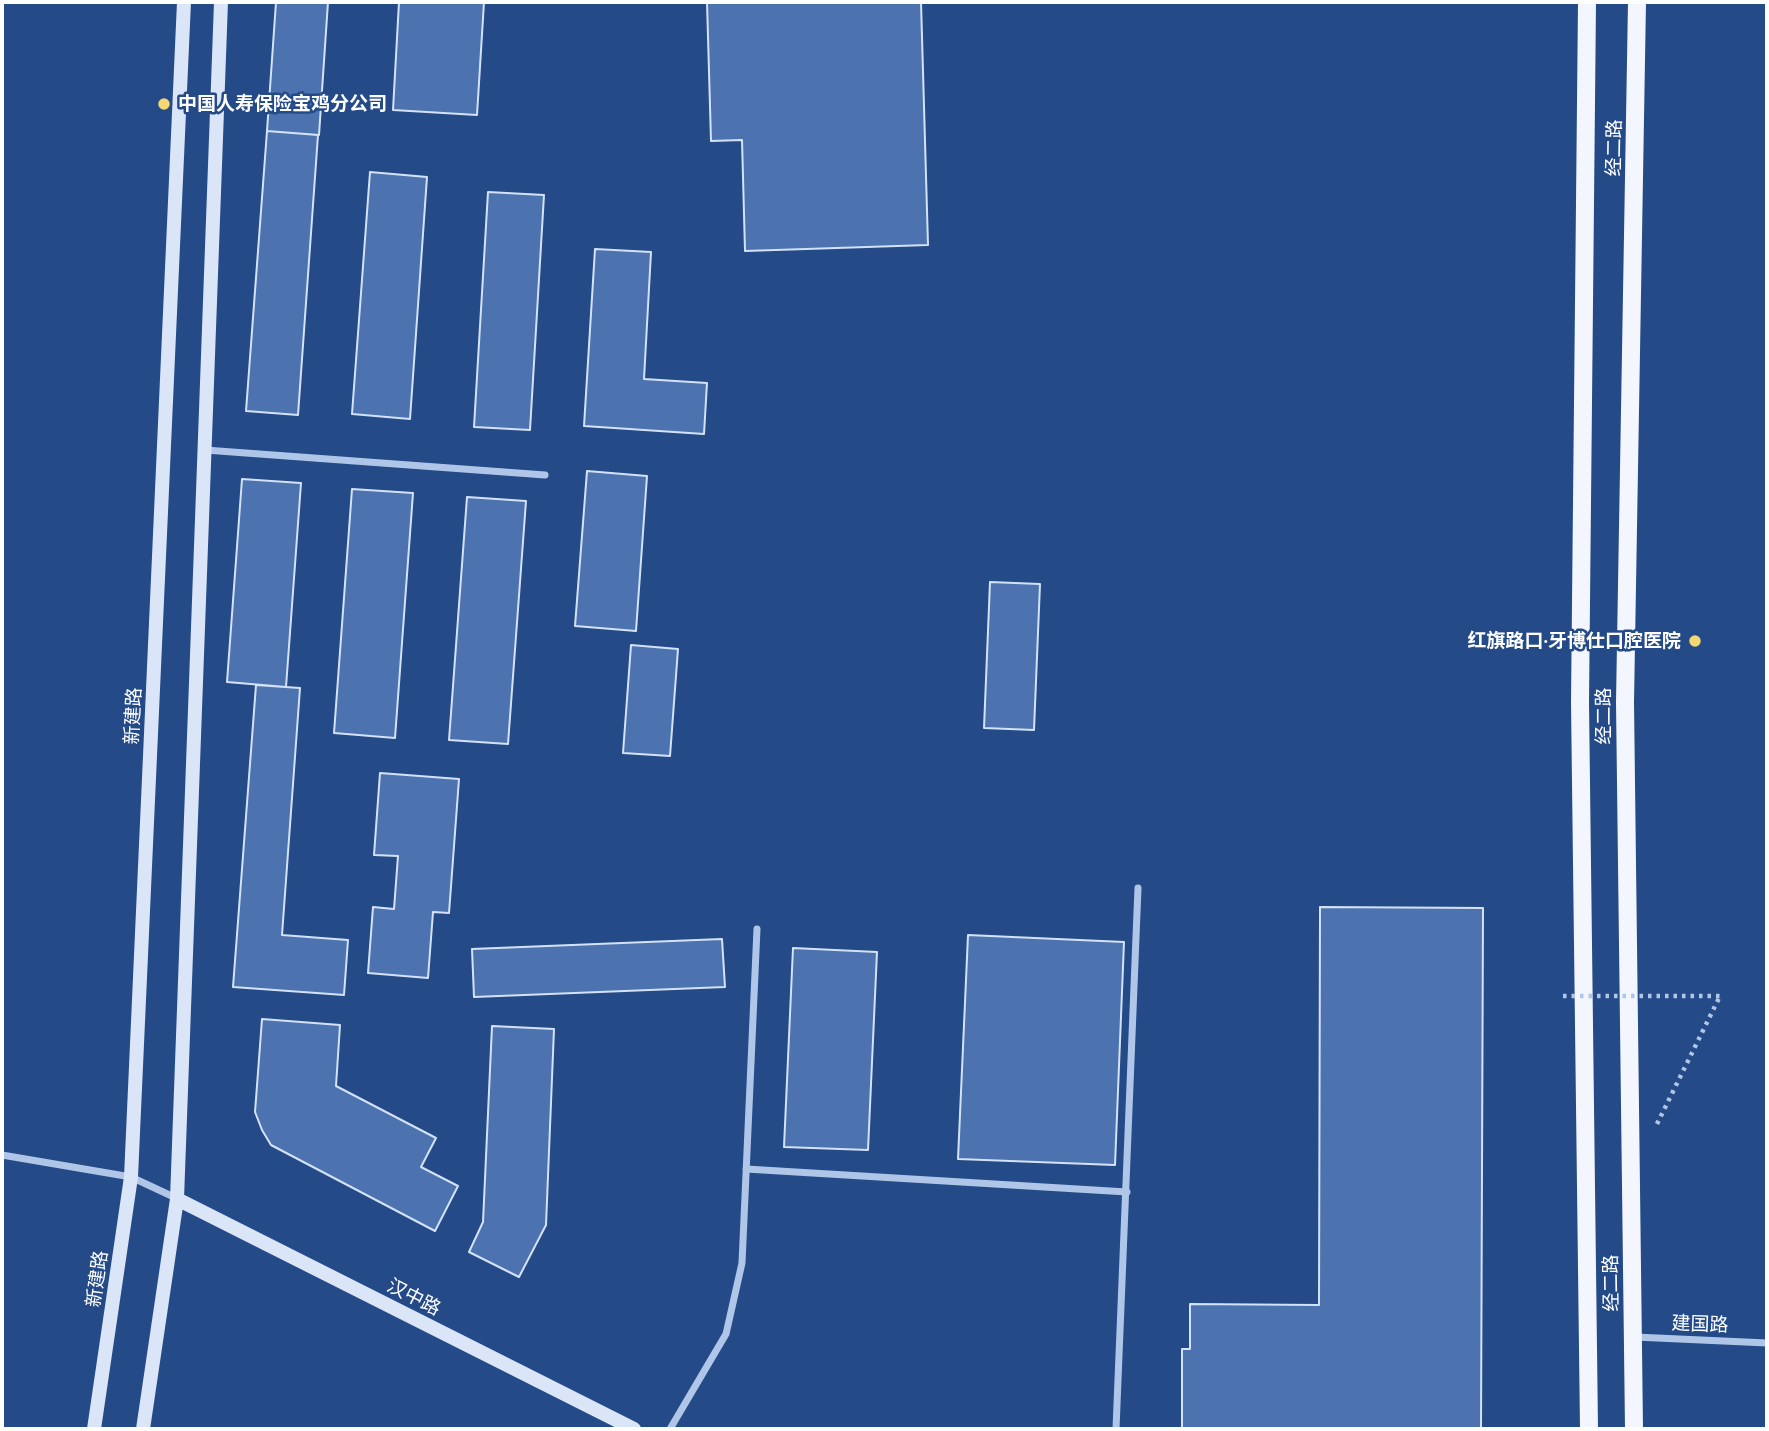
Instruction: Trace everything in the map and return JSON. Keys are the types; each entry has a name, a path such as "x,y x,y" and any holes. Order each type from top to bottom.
{"main road":[{"name":"新建路","path":"94,1429 131,1177 184,2"},
{"path":"143,1429 177,1199 221,2"},
{"name":"经二路","path":"1587,2 1580,702 1589,1429"},
{"name":"经二路","path":"1634,1429 1625,702 1637,2"},
{"name":"汉中路","path":"177,1199 634,1429"}],"street":[{"path":"205,450 545,475"},
{"path":"1116,1429 1138,888"},
{"path":"670,1429 726,1334 742,1263 757,929"},
{"path":"2,1155 131,1177 177,1199"},
{"path":"746,1169 1127,1192"},
{"name":"建国路","path":"1632,1337 1767,1343"}],"path":[{"path":"1563,996 1720,996 1654,1130"}],"building":[{"path":"276,2 328,2 319,135 267,131"},
{"path":"399,2 484,2 477,115 393,110"},
{"path":"707,2 921,2 928,245 745,251 742,140 711,141"},
{"path":"267,131 318,135 298,415 246,411"},
{"path":"370,172 427,177 410,419 352,414"},
{"path":"488,192 544,195 530,430 474,427"},
{"path":"595,249 651,252 644,379 707,383 704,434 584,426"},
{"path":"587,471 647,476 636,631 575,626"},
{"path":"242,479 301,483 286,687 227,682"},
{"path":"352,489 413,493 395,738 334,733"},
{"path":"467,497 526,501 508,744 449,740"},
{"path":"990,582 1040,584 1034,730 984,728"},
{"path":"631,645 678,649 670,756 623,753"},
{"path":"256,685 300,688 282,935 348,940 344,995 233,987"},
{"path":"380,773 459,779 449,913 433,912 428,978 368,973 373,907 394,909 398,856 374,855"},
{"path":"1320,907 1483,908 1481,1429 1182,1429 1182,1349 1190,1349 1190,1304 1319,1305"},
{"path":"968,935 1124,942 1115,1165 958,1159"},
{"path":"722,939 725,987 474,997 472,949"},
{"path":"793,948 877,952 868,1150 784,1147"},
{"path":"262,1019 340,1025 336,1086 436,1138 421,1167 458,1186 435,1231 271,1145 255,1112"},
{"path":"492,1026 554,1029 546,1225 519,1277 469,1252 483,1222"}],"place":[{"name":"中国人寿保险宝鸡分公司","path":"164,104"},
{"name":"红旗路口·牙博仕口腔医院","path":"1695,641"}]}
